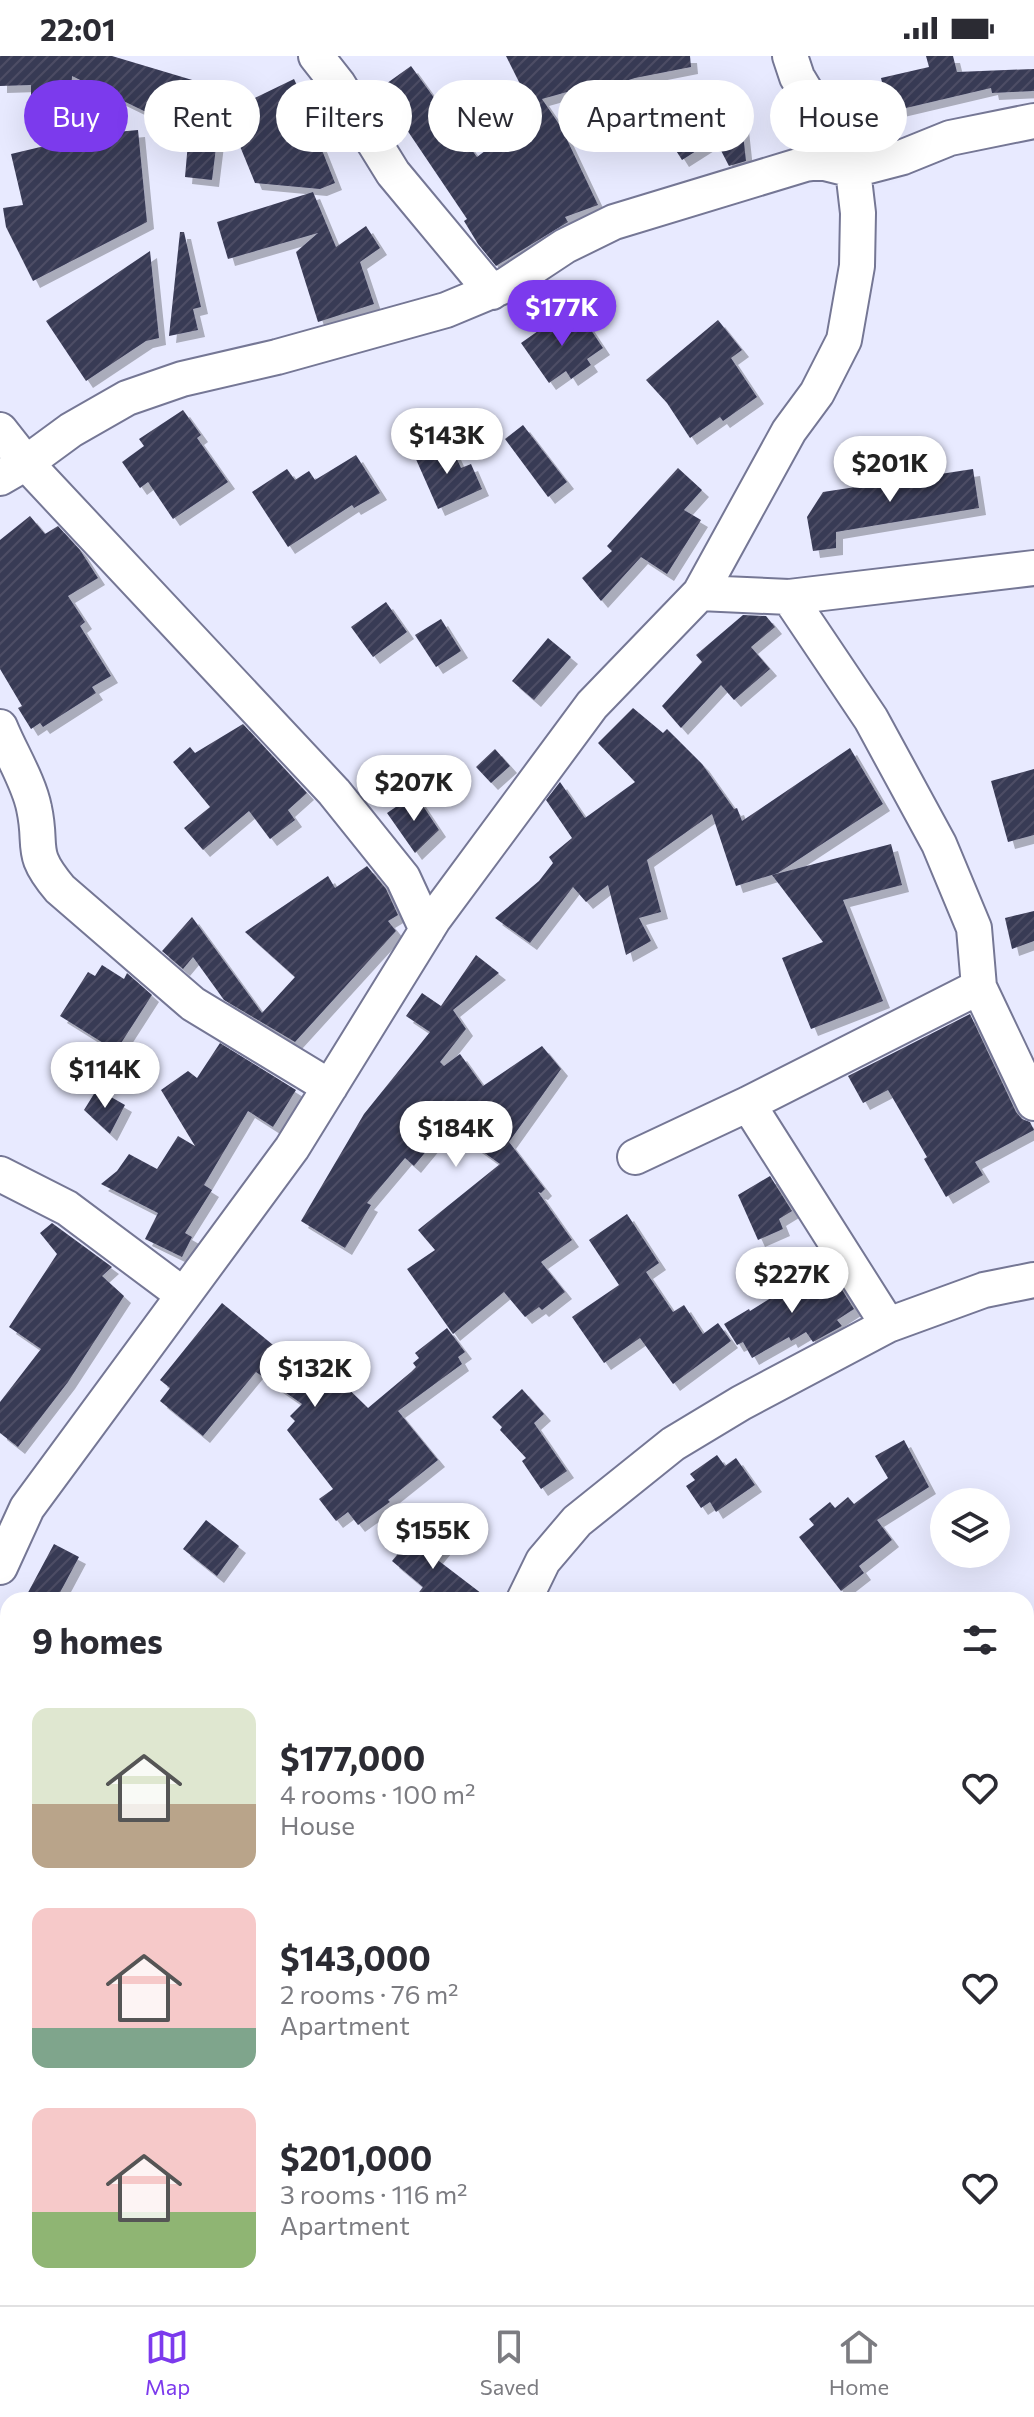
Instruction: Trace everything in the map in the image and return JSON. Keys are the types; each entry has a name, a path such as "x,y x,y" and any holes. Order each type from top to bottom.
{"street":[{"path":"316,56 338,84 393,173 492,292"},
{"path":"0,1567 27,1508 292,1148 427,930 592,705 700,593 789,431 817,393 844,340 857,266 858,213 853,170 797,77 790,56"},
{"path":"13,471 71,430 127,398 182,379 277,357 446,310 492,292 524,275 565,246 614,222 654,208 805,164 821,162 853,170 903,157 950,138 1034,121"},
{"path":"0,430 13,471 334,792 403,878 427,930"},
{"path":"700,593 789,597 1034,568"},
{"path":"789,597 871,719 939,844 974,928 979,987 1034,1103"},
{"path":"0,727 35,809 39,857 60,889 193,1004 330,1087"},
{"path":"635,1157 748,1104 979,987"},
{"path":"748,1104 888,1325"},
{"path":"0,1174 67,1208 182,1294"},
{"path":"528,1592 543,1561 577,1521 673,1444 741,1403 888,1325 984,1290 1034,1280"}],"building":[{"path":"0,56 112,56 192,80 144,80 144,111 128,103 128,80 80,80 72,76 72,80 24,80 24,85 0,86"},
{"path":"506,56 690,56 691,67 629,80 558,80 558,95 542,99 542,80 518,80"},
{"path":"926,56 953,56 957,72 1034,69 1034,91 992,93 991,88 907,108 907,80 881,80 929,67"},
{"path":"411,66 428,89 428,152 473,152 477,157 484,152 542,152 542,99 558,123 558,152 573,152 598,205 565,217 568,222 496,266 478,244 464,221 467,219 412,137 412,80 391,80"},
{"path":"276,88 276,152 323,152 335,183 320,189 255,183 242,152 260,152 260,96"},
{"path":"138,130 147,222 33,281 6,227 3,208 23,205 11,154 24,151 128,152 128,131"},
{"path":"187,152 215,152 212,180 185,177"},
{"path":"677,152 695,152 682,160"},
{"path":"722,152 745,152 746,161 729,166"},
{"path":"313,192 336,247 366,226 380,248 360,262 374,304 318,322 296,252 318,233 228,259 217,222"},
{"path":"180,232 184,232 201,307 193,309 198,330 169,336"},
{"path":"150,251 159,338 146,341 86,381 46,321"},
{"path":"573,315 583,327 587,324 603,348 587,359 591,365 571,379 566,371 549,383 521,343 558,317 562,323"},
{"path":"718,320 742,350 731,358 757,397 723,421 720,417 690,438 667,403 646,380"},
{"path":"183,410 201,435 197,438 228,482 173,519 148,482 140,488 122,462 144,446 139,439"},
{"path":"523,425 567,482 548,497 505,439"},
{"path":"449,442 461,468 471,464 482,489 438,509 415,457"},
{"path":"356,455 380,493 354,508 352,505 288,547 252,492 287,469 295,480 309,471 315,480"},
{"path":"678,468 702,490 684,510 701,520 667,574 641,557 601,601 582,578 612,551 607,546"},
{"path":"973,469 979,508 836,532 836,548 813,551 807,517 823,492"},
{"path":"30,516 45,534 58,526 80,550 98,578 68,596 85,622 80,626 111,676 92,687 96,693 43,727 40,723 31,729 18,708 22,706 0,669 0,540"},
{"path":"386,602 407,632 373,657 351,627"},
{"path":"743,615 766,616 775,627 751,647 770,669 734,700 721,685 681,728 662,706 702,662 696,655"},
{"path":"441,619 461,651 436,667 415,635"},
{"path":"548,638 571,657 534,700 512,681"},
{"path":"633,708 663,733 667,729 702,764 734,809 737,808 742,821 850,748 883,804 778,873 736,886 712,814 647,860 661,912 639,918 651,941 626,955 608,885 586,902 573,887 530,943 495,918 539,881 553,863 549,857 572,838 546,800 560,782 585,818 635,782 598,743"},
{"path":"243,724 307,793 288,810 295,820 270,839 249,811 203,850 184,828 210,807 173,762 190,747 195,753"},
{"path":"495,749 510,766 491,783 476,767"},
{"path":"1034,769 1034,835 1008,842 991,781"},
{"path":"415,794 439,830 415,853 387,813"},
{"path":"891,844 902,885 843,900 883,1001 811,1029 782,958 823,942 772,875"},
{"path":"367,866 386,889 398,915 388,921 396,931 295,1042 224,1000 193,957 183,969 162,951 192,917 262,1013 295,977 245,932 328,876 335,888"},
{"path":"1034,911 1034,941 1012,949 1005,918"},
{"path":"476,955 499,973 453,1010 466,1029 440,1062 444,1066 460,1054 483,1086 542,1046 561,1069 509,1142 545,1189 538,1192 572,1240 541,1262 565,1292 542,1310 539,1307 525,1317 504,1292 453,1334 407,1269 435,1250 418,1230 500,1164 447,1126 414,1166 405,1158 367,1203 371,1205 345,1248 301,1221 364,1114 430,1032 406,1016 422,993 441,1006"},
{"path":"102,965 124,979 127,973 152,995 116,1051 60,1016 88,972 95,976"},
{"path":"970,1014 1016,1112 1030,1122 1034,1130 975,1162 983,1175 946,1197 888,1090 863,1103 848,1076"},
{"path":"220,1043 296,1090 273,1127 248,1111 204,1185 212,1190 185,1233 192,1237 182,1257 145,1239 158,1213 101,1184 117,1171 129,1154 157,1169 178,1136 195,1146 161,1090 188,1071 197,1078"},
{"path":"97,1089 125,1105 110,1134 84,1110"},
{"path":"770,1176 792,1211 779,1219 783,1229 758,1240 738,1195"},
{"path":"627,1214 659,1263 646,1272 673,1312 684,1305 703,1334 718,1323 731,1341 673,1384 640,1338 604,1363 572,1317 619,1285 589,1240"},
{"path":"52,1223 112,1267 102,1276 124,1296 68,1382 18,1447 0,1433 0,1402 41,1349 9,1327 57,1254 40,1233"},
{"path":"814,1271 822,1285 834,1277 854,1309 837,1320 842,1326 813,1342 806,1332 791,1341 789,1337 752,1358 743,1342 737,1345 724,1324"},
{"path":"222,1303 284,1354 290,1344 330,1371 368,1408 416,1367 413,1363 419,1358 415,1353 447,1328 465,1352 458,1357 462,1364 398,1411 438,1460 358,1525 348,1512 336,1521 319,1499 333,1489 287,1430 295,1421 290,1416 302,1404 256,1372 203,1436 160,1401 170,1388 160,1380"},
{"path":"522,1389 544,1414 534,1423 567,1471 541,1489 522,1461 526,1458 492,1417"},
{"path":"904,1440 929,1487 877,1520 892,1540 859,1566 864,1573 841,1591 799,1537 814,1525 809,1519 830,1502 835,1508 848,1497 854,1504 888,1478 875,1456"},
{"path":"717,1455 725,1466 736,1458 755,1485 716,1512 710,1502 701,1508 686,1486 695,1480 690,1474"},
{"path":"206,1520 239,1546 217,1576 183,1549"},
{"path":"420,1527 444,1547 435,1558 480,1592 419,1592 423,1587 392,1561"},
{"path":"54,1544 79,1557 60,1592 28,1592"}]}
